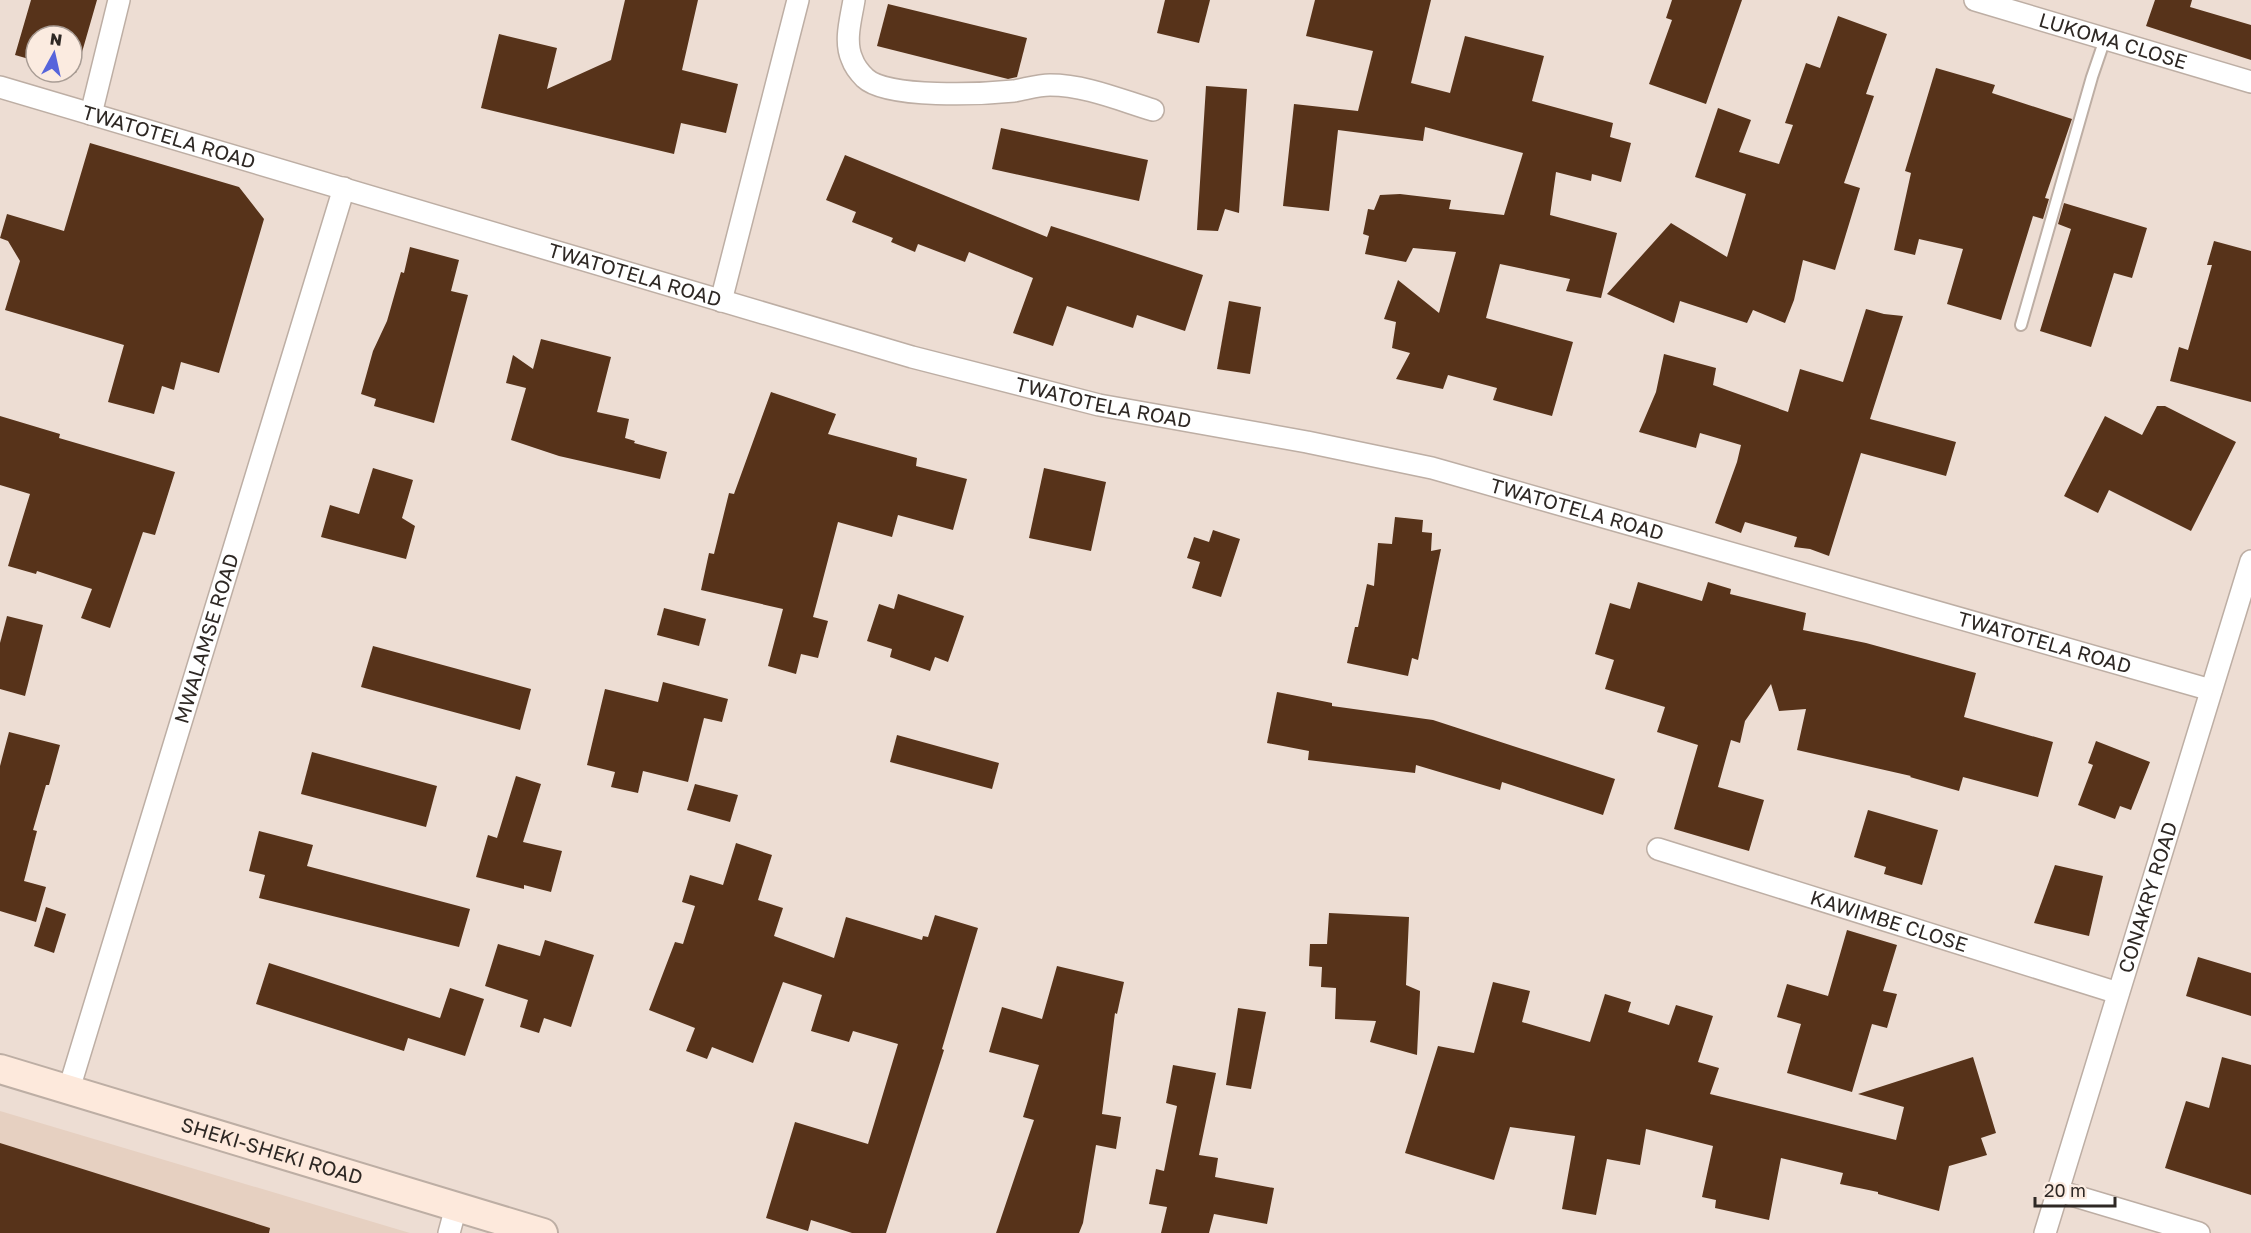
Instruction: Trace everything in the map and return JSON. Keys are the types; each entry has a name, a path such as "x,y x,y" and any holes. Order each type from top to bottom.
{"street":[{"path":"91,114 119,0"},
{"path":"721,301 798,0"},
{"path":"854,0 848,33 852,60 866,79 880,85 923,93 961,94 1065,85 1153,110"},
{"name":"LUKOMA CLOSE","path":"1975,0 2251,82"},
{"name":"TWATOTELA ROAD","path":"0,87 912,357 1099,405 1307,442 1432,468 2211,690"},
{"name":"MWALAMSE ROAD","path":"69,1089 345,188"},
{"name":"CONAKRY ROAD","path":"2044,1233 2251,561"},
{"name":"KAWIMBE CLOSE","path":"1658,849 2118,993"},
{"name":"SHEKI-SHEKI ROAD","path":"0,1069 69,1089 453,1220 543,1233"},
{"path":"2058,1191 2199,1233"}],"lane":[{"path":"2021,325 2105,39"}],"shaded area":[{"path":"0,1111 410,1233 0,1233"}],"building":[{"path":"31,0 97,0 84,45 84,24 24,24"},
{"path":"625,0 698,0 682,70 738,84 726,133 681,123 674,154 481,108 499,34 557,48 547,89 611,60"},
{"path":"1165,0 1210,0 1199,43 1157,33"},
{"path":"1315,0 1431,0 1411,83 1450,93 1465,36 1544,56 1532,101 1613,123 1610,137 1631,143 1621,182 1592,174 1591,181 1556,172 1550,215 1617,233 1601,298 1566,291 1570,279 1500,264 1486,318 1573,342 1552,416 1493,400 1497,388 1448,375 1443,389 1396,379 1410,353 1392,348 1396,322 1384,319 1398,280 1439,313 1456,252 1413,248 1406,262 1365,254 1369,236 1363,234 1368,209 1374,210 1380,195 1400,194 1451,200 1449,209 1504,215 1523,153 1425,127 1423,141 1338,130 1329,211 1283,206 1294,104 1358,111 1373,51 1306,36"},
{"path":"1672,0 1742,0 1706,104 1649,84 1672,20 1666,18"},
{"path":"2155,0 2192,0 2190,7 2251,25 2251,60 2146,26"},
{"path":"888,4 1027,38 1017,77 1008,79 877,46"},
{"path":"1838,16 1887,34 1866,94 1874,96 1844,183 1860,188 1835,270 1803,260 1794,300 1785,323 1753,310 1747,323 1680,301 1674,323 1607,294 1671,223 1727,257 1746,194 1695,177 1718,108 1751,120 1739,152 1779,164 1793,125 1785,123 1806,63 1820,68"},
{"path":"24,24 24,58 15,55"},
{"path":"1936,68 1995,85 1992,93 2072,119 2045,198 2049,199 2043,219 2033,216 2001,320 1947,304 1963,249 1919,239 1915,255 1894,250 1911,173 1905,171"},
{"path":"1206,86 1247,89 1239,213 1225,209 1218,231 1197,230"},
{"path":"1001,128 1148,160 1139,201 992,169"},
{"path":"90,143 239,187 264,219 219,373 181,362 174,390 162,386 154,414 108,402 124,345 5,310 20,261 8,241 0,238 7,214 64,231"},
{"path":"845,155 1047,237 1051,226 1203,275 1185,331 1137,315 1133,328 1067,306 1053,346 1013,333 1033,278 969,252 965,262 918,244 915,252 891,242 893,238 852,222 856,212 826,200"},
{"path":"2064,203 2147,228 2132,278 2114,273 2091,347 2040,331 2071,229 2058,224"},
{"path":"2214,241 2251,251 2251,402 2170,381 2179,347 2188,350 2212,265 2207,265"},
{"path":"410,247 459,260 451,291 468,295 434,423 374,406 376,399 361,394 373,351 387,321 401,272 404,273"},
{"path":"1229,301 1261,307 1250,374 1217,369"},
{"path":"1866,309 1903,316 1870,419 1956,442 1946,476 1861,453 1829,556 1810,549 1794,547 1797,537 1745,522 1741,533 1715,523 1741,445 1700,433 1696,448 1639,432 1656,392 1664,354 1716,368 1713,385 1788,412 1800,369 1843,382"},
{"path":"541,339 611,357 597,412 629,419 625,438 635,441 634,443 667,452 660,479 559,456 511,440 526,388 506,383 513,355 533,369"},
{"path":"771,392 836,414 828,434 917,458 916,466 967,479 953,530 898,515 892,537 838,522 813,617 828,621 818,658 801,654 796,674 768,666 783,609 701,590 709,553 714,554 729,493 734,494"},
{"path":"2157,406 2165,406 2236,442 2191,531 2109,490 2098,513 2064,496 2105,416 2142,435"},
{"path":"0,416 60,434 59,438 175,472 155,535 143,532 110,628 81,618 92,589 37,571 36,574 8,566 30,494 0,485"},
{"path":"373,468 413,480 402,518 415,526 406,559 321,537 330,505 359,514"},
{"path":"1044,468 1106,482 1091,551 1029,538"},
{"path":"1395,517 1423,520 1422,532 1432,533 1431,551 1441,549 1418,660 1412,658 1408,676 1347,663 1355,627 1358,627 1367,584 1374,586 1378,543 1392,544"},
{"path":"1213,530 1240,539 1221,597 1192,588 1200,562 1187,558 1194,537 1209,542"},
{"path":"1638,582 1702,601 1708,582 1731,589 1730,594 1806,613 1803,630 1866,643 1976,673 1964,717 2053,742 2038,797 1963,777 1959,791 1911,776 1797,750 1806,709 1779,711 1771,684 1745,721 1740,743 1731,740 1718,787 1764,800 1749,851 1674,829 1698,745 1657,732 1665,707 1605,689 1614,660 1595,654 1610,603 1630,609"},
{"path":"898,594 964,616 948,662 935,657 930,671 890,657 892,649 867,641 879,604 894,609"},
{"path":"664,608 706,619 699,646 657,635"},
{"path":"7,616 43,625 25,696 0,689 0,643"},
{"path":"373,646 531,689 520,730 361,687"},
{"path":"663,682 728,699 722,722 704,718 688,782 643,771 638,793 611,787 615,772 587,765 605,689 658,702"},
{"path":"1277,692 1332,703 1332,706 1433,720 1615,779 1603,815 1502,782 1500,790 1416,765 1415,773 1308,760 1309,751 1267,743"},
{"path":"9,732 60,745 33,830 37,831 24,881 46,887 36,922 0,911 0,766"},
{"path":"897,735 999,763 992,789 890,762"},
{"path":"2096,741 2150,762 2131,810 2120,806 2115,819 2078,805 2093,765 2088,763"},
{"path":"312,752 437,786 426,827 301,794"},
{"path":"516,776 541,784 523,842 562,851 551,892 524,885 524,889 476,877 488,835 497,838"},
{"path":"695,784 738,795 730,822 687,810"},
{"path":"1868,810 1938,830 1922,885 1884,874 1886,867 1854,857"},
{"path":"259,831 313,845 307,866 470,909 459,947 259,898 265,875 249,871"},
{"path":"736,843 772,855 758,900 783,908 774,936 834,958 846,917 922,940 923,936 928,937 935,915 978,928 942,1049 944,1050 886,1233 852,1233 811,1220 808,1231 766,1218 795,1122 868,1144 898,1044 853,1031 849,1042 811,1031 822,995 783,982 753,1063 712,1047 707,1059 686,1051 695,1028 649,1010 675,942 683,944 695,906 682,902 690,875 723,885"},
{"path":"2055,865 2103,876 2089,936 2034,923"},
{"path":"46,907 66,914 54,953 34,946"},
{"path":"1329,913 1409,917 1406,985 1420,991 1417,1055 1370,1042 1376,1021 1335,1019 1336,988 1321,987 1322,967 1309,966 1310,944 1327,944"},
{"path":"1847,930 1897,945 1883,991 1897,994 1887,1028 1872,1024 1852,1092 1787,1073 1801,1024 1777,1017 1787,984 1828,996"},
{"path":"545,940 594,955 571,1027 544,1018 539,1033 520,1027 528,1000 485,986 498,944 540,956"},
{"path":"2198,957 2251,973 2251,1016 2186,996"},
{"path":"269,963 440,1018 450,988 484,999 465,1056 408,1038 404,1051 256,1004"},
{"path":"1057,966 1124,982 1117,1014 1115,1013 1102,1114 1121,1117 1116,1149 1096,1145 1083,1223 1079,1233 996,1233 1034,1120 1023,1117 1039,1065 989,1052 1002,1007 1042,1019"},
{"path":"1493,982 1530,991 1522,1022 1590,1042 1605,994 1631,1002 1628,1012 1669,1025 1676,1005 1713,1016 1698,1062 1719,1068 1710,1094 1896,1140 1904,1107 1858,1094 1973,1057 1996,1133 1981,1138 1987,1155 1949,1166 1939,1211 1878,1194 1878,1192 1840,1184 1843,1173 1781,1158 1769,1220 1715,1208 1716,1200 1702,1197 1713,1146 1646,1129 1640,1165 1607,1159 1596,1215 1562,1209 1575,1136 1510,1127 1494,1180 1405,1153 1438,1046 1474,1053"},
{"path":"1238,1008 1266,1012 1251,1089 1226,1085"},
{"path":"2222,1057 2251,1065 2251,1195 2165,1168 2186,1101 2209,1108"},
{"path":"1173,1065 1216,1073 1199,1155 1218,1158 1215,1177 1274,1188 1267,1224 1214,1214 1209,1233 1161,1233 1167,1207 1149,1204 1156,1169 1164,1171 1177,1106 1166,1103"},
{"path":"0,1143 270,1228 269,1233 0,1233"}]}
